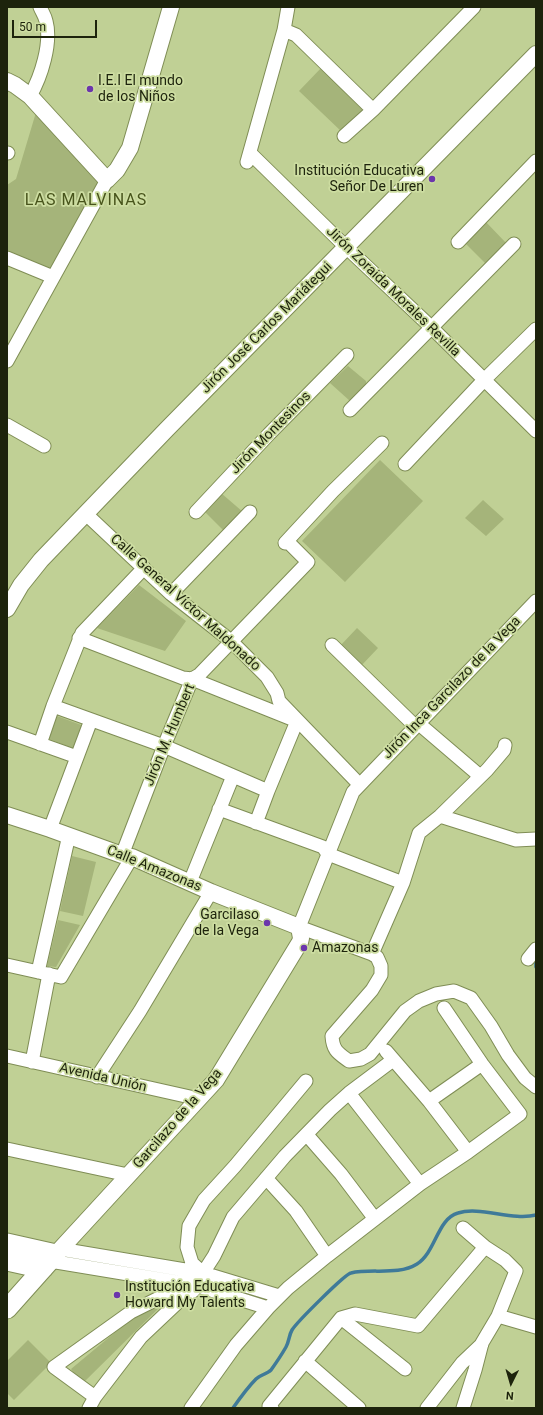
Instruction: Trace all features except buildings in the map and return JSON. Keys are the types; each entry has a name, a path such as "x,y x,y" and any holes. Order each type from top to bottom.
{"main road":[{"path":"7,1243 52,1258"},
{"path":"7,1261 52,1258"},
{"path":"7,1310 52,1258"}],"street":[{"path":"30,96 46,53 46,20 40,7"},
{"path":"7,361 11,343 53,277 107,180 117,170 130,148 171,7"},
{"path":"284,30 288,7"},
{"path":"284,30 295,7"},
{"path":"344,136 373,110 474,7"},
{"path":"284,30 296,35 373,110"},
{"name":"Jirón Zoraida Morales Revilla","path":"284,30 248,158 431,327 536,431"},
{"name":"Jirón José Carlos Mariátegui","path":"7,609 21,585 32,571 86,514 172,424 536,54"},
{"path":"7,81 30,96 107,180"},
{"path":"458,242 535,163"},
{"path":"350,410 514,244"},
{"path":"7,258 53,277"},
{"path":"405,464 484,380 536,329"},
{"name":"Jirón Montesinos","path":"196,512 269,434 347,355"},
{"path":"7,425 44,446"},
{"name":"Jirón M. Humbert","path":"44,973 61,978 126,856 164,746 192,679 199,676 308,562 286,542 333,491 382,443"},
{"path":"171,594 250,512"},
{"name":"Calle General Víctor Maldonado","path":"86,514 171,594 232,641 267,677 277,693 279,701 297,721 364,779"},
{"path":"40,744 82,632 144,568"},
{"name":"Jirón Inca Garcilazo de la Vega","path":"299,927 353,792 536,601"},
{"path":"79,638 183,678 192,679 297,721 256,823"},
{"path":"332,645 417,725 480,776"},
{"path":"53,706 164,746 268,791"},
{"path":"50,829 91,720"},
{"path":"7,732 77,757"},
{"path":"374,955 403,884 419,833 440,816 487,770 504,750 505,745"},
{"path":"190,882 233,776"},
{"path":"219,809 323,847 328,854 403,884"},
{"name":"Calle Amazonas","path":"7,815 69,835 126,856 299,927"},
{"path":"440,816 516,840 536,839"},
{"path":"32,1062 44,973 69,835"},
{"path":"97,1077 140,1011 211,892"},
{"path":"299,927 374,955 381,966 382,975 372,990 332,1036 333,1046 339,1054 349,1061 361,1059 370,1054 405,1011 419,1001 436,994 454,990 471,998 491,1026 508,1055 525,1078 536,1087"},
{"name":"Garcilazo de la Vega","path":"52,1258 216,1080 300,942 301,938 299,927"},
{"path":"7,965 44,973"},
{"path":"191,1408 236,1345 279,1296 327,1256 420,1184 468,1152 520,1114 482,1064 444,1008"},
{"name":"Avenida Unión","path":"7,1056 199,1099"},
{"path":"198,1286 164,1295 131,1312 54,1368 92,1402 141,1337 177,1303 198,1286 203,1273 214,1256 233,1217 266,1178 285,1156 330,1110 390,1056 429,1101 468,1152"},
{"path":"429,1101 482,1064"},
{"path":"203,1273 192,1263 187,1247 189,1226 204,1200 235,1166 306,1081"},
{"path":"349,1093 420,1184"},
{"path":"307,1134 341,1174 375,1219"},
{"path":"7,1149 128,1175"},
{"path":"266,1178 296,1211 327,1256"},
{"path":"427,1408 462,1363 482,1343 498,1316 516,1271 505,1260 485,1247 464,1228"},
{"path":"272,1408 269,1406 341,1318 355,1314 418,1326 485,1247"},
{"path":"52,1258 203,1273 279,1296"},
{"path":"52,1258 198,1286 268,1308"},
{"path":"498,1316 536,1327"},
{"path":"341,1318 405,1370"},
{"path":"463,1408 482,1343"},
{"path":"305,1362 359,1408"}],"green space":[{"path":"322,67 366,108 343,133 299,91"},
{"path":"37,109 106,190 67,261 49,270 7,254 7,185 16,179"},
{"path":"485,221 508,245 487,265 464,242"},
{"path":"348,366 366,381 366,385 350,401 330,383"},
{"path":"380,460 423,501 345,582 302,541"},
{"path":"221,493 243,512 224,531 204,511"},
{"path":"483,500 504,519 486,536 465,518"},
{"path":"139,585 186,621 165,651 97,628"},
{"path":"357,628 378,648 361,666 340,646"},
{"path":"57,716 84,726 75,749 49,739"},
{"path":"72,856 96,862 83,916 60,911"},
{"path":"58,920 80,925 56,967 47,966"},
{"path":"167,1300 82,1384 71,1369 131,1319"},
{"path":"28,1340 51,1363 14,1400 7,1393 7,1361"}],"waterway":[{"path":"536,957 536,967"},
{"path":"233,1408 256,1379 271,1370 286,1347 291,1332 296,1325 347,1275 359,1272 393,1271 410,1268 423,1259 445,1222 451,1216 458,1213 476,1211 517,1216 536,1215"}],"place":[{"name":"I.E.I El mundo de los Niños","path":"90,89"},
{"name":"Institución Educativa Señor De Luren","path":"432,179"},
{"name":"Garcilaso de la Vega","path":"267,923"},
{"name":"Amazonas","path":"304,948"},
{"name":"Institución Educativa Howard My Talents","path":"117,1295"}],"district":[{"name":"LAS MALVINAS","path":"86,201"}]}
